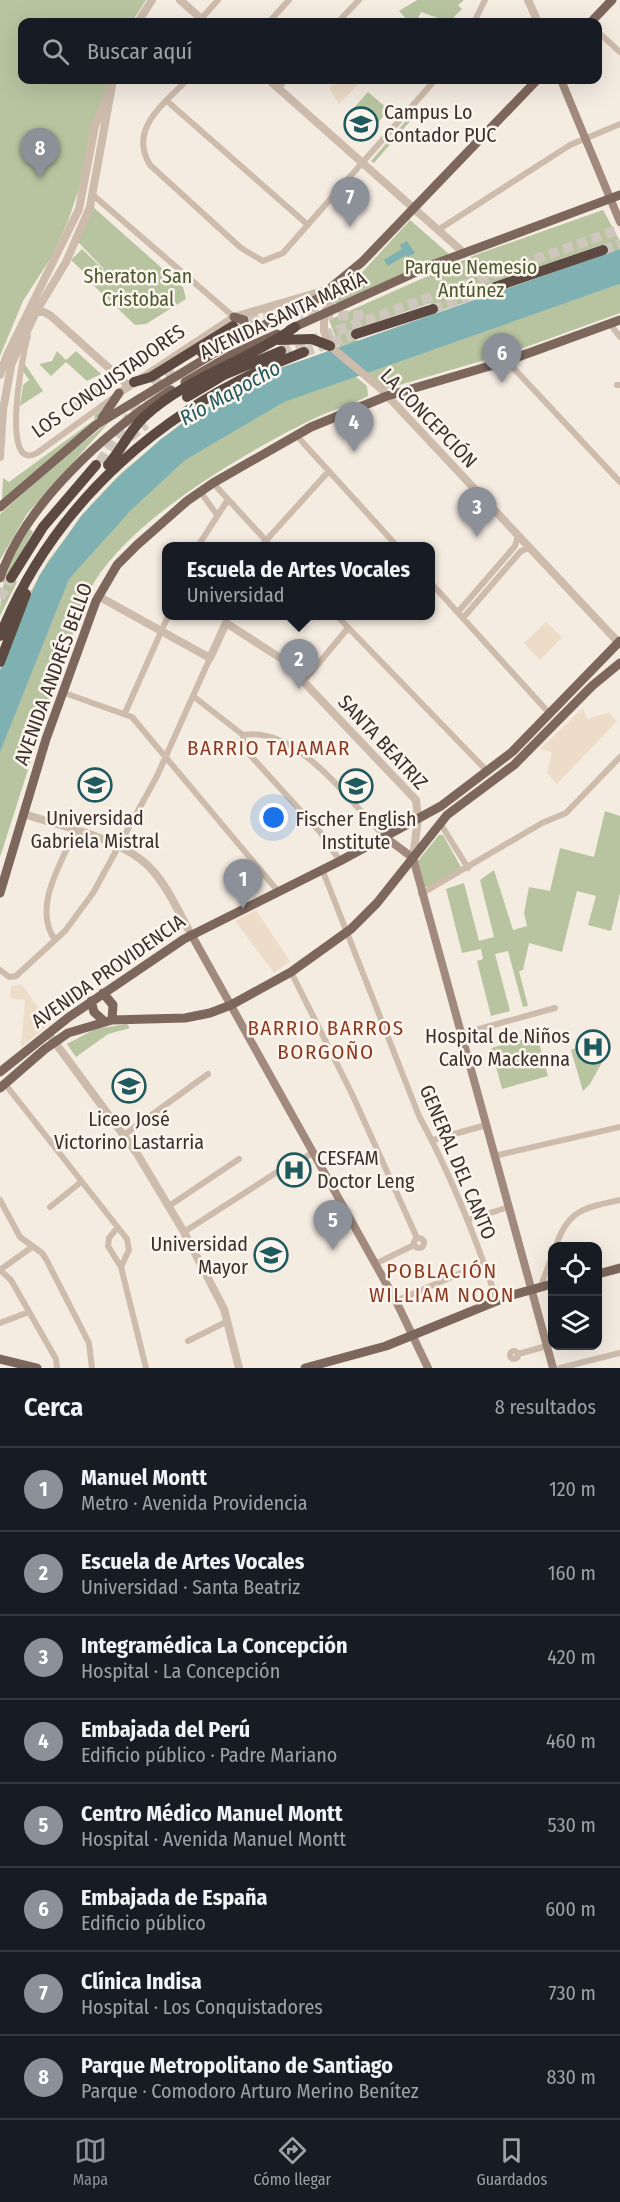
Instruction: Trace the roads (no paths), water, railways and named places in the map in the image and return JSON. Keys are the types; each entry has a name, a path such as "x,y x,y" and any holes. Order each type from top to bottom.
{"highway":[{"path":"495,287 603,250"},
{"path":"356,334 433,309"},
{"path":"132,384 151,377 234,321"},
{"path":"0,636 17,598 43,553 145,417 216,370 295,327"},
{"path":"177,369 213,347 245,334"},
{"path":"273,341 312,339 331,347"},
{"path":"146,424 211,382 281,351"},
{"path":"82,502 118,464 170,421 236,381 304,352"},
{"path":"5,578 47,521 96,465"},
{"path":"0,662 43,553"}],"main road":[{"path":"595,18 612,0"},
{"name":"LOS CONQUISTADORES","path":"0,507 96,425 245,334 309,303 343,279 369,256 533,84"},
{"path":"563,84 620,222"},
{"name":"AVENIDA SANTA MARÍA","path":"5,578 13,546 30,519 113,430 212,366 464,253 620,195"},
{"path":"234,321 244,320 245,334"},
{"name":"AVENIDA ANDRÉS BELLO","path":"0,893 63,692 98,596 110,574 126,555 200,492 296,435 387,396 507,361 620,320"},
{"path":"96,425 119,393"},
{"name":"AVENIDA PROVIDENCIA","path":"2,1086 91,1001 191,934 418,819 488,772 518,747 620,642"},
{"path":"51,1037 108,1021 185,1018 231,1005 291,972 348,933 377,903 440,823 458,806 514,765 603,676 620,663"},
{"path":"603,676 620,672"},
{"path":"385,837 413,858 494,1156 536,1287 553,1368"},
{"path":"191,934 396,1301 428,1368"},
{"path":"103,993 113,1005 108,1021"},
{"path":"91,1001 94,1012 108,1021"},
{"name":"AVENIDA PROVIDENCIA","path":"0,1072 51,1037"},
{"path":"602,1273 620,1269"},
{"path":"305,1368 414,1336 497,1301 548,1285"},
{"path":"0,1359 37,1368"}],"street":[{"path":"141,18 152,0"},
{"path":"180,0 200,18"},
{"path":"205,18 218,0"},
{"path":"273,18 289,0"},
{"path":"342,18 359,0"},
{"path":"476,18 485,0"},
{"path":"528,0 536,18"},
{"path":"602,36 620,52"},
{"path":"0,375 27,314 79,209 92,139 101,108 112,84"},
{"path":"11,365 30,323 77,237 93,195 113,84"},
{"path":"183,84 144,129 142,144 146,159 256,260 269,261 283,253 432,84"},
{"path":"274,84 464,253"},
{"path":"278,88 282,84"},
{"path":"167,101 308,225"},
{"path":"438,230 585,138 620,124"},
{"path":"92,139 96,145 103,140"},
{"path":"89,153 96,152 99,157"},
{"path":"93,195 234,321"},
{"path":"331,347 324,331 324,314 343,279"},
{"name":"LOS CONQUISTADORES","path":"234,321 330,289"},
{"path":"44,298 49,309 108,362 112,370"},
{"path":"27,314 36,312 51,316 112,370 132,384"},
{"name":"LOS CONQUISTADORES","path":"30,323 13,387 8,430 10,445 24,455 37,453 132,384"},
{"path":"610,324 620,337"},
{"path":"0,457 3,410 21,327"},
{"name":"LA CONCEPCIÓN","path":"331,347 387,396 620,642"},
{"path":"507,361 620,482"},
{"path":"296,435 393,542"},
{"path":"264,542 328,472"},
{"path":"213,483 262,542"},
{"path":"200,492 217,515"},
{"path":"200,542 227,501"},
{"path":"458,612 510,552 517,543 518,536"},
{"path":"464,618 521,551 529,548"},
{"path":"510,552 515,552 516,557"},
{"path":"435,587 550,714"},
{"path":"98,596 210,658"},
{"path":"125,713 166,620"},
{"path":"0,970 9,977 14,977 55,940 87,903 165,757 228,620"},
{"name":"SANTA BEATRIZ","path":"229,620 272,650 413,796 418,804 413,858"},
{"path":"341,620 488,772"},
{"path":"304,681 348,628"},
{"path":"63,692 132,717 277,890"},
{"path":"193,696 243,735 254,734 268,737 288,744 308,756 385,837"},
{"path":"243,735 243,743 250,755 320,832 339,861"},
{"path":"422,894 542,823 566,813 620,757"},
{"path":"24,814 119,846 139,858 154,872 191,934"},
{"path":"440,823 468,868"},
{"path":"55,940 48,926 46,906 75,831"},
{"name":"GENERAL DEL CANTO","path":"322,869 419,1116 433,1140 468,1220 497,1301"},
{"path":"291,972 352,1094 416,1242 375,1264"},
{"path":"461,1034 555,1008"},
{"path":"51,1037 124,1135 184,1232 219,1297 228,1321 239,1368"},
{"path":"124,1135 208,1074"},
{"path":"2,1086 127,1239 130,1248 121,1267"},
{"path":"433,1140 486,1125"},
{"path":"494,1156 620,1127"},
{"path":"184,1232 274,1174 313,1153"},
{"path":"168,1206 239,1159"},
{"path":"50,1207 81,1182"},
{"path":"0,1200 20,1237 45,1257 87,1338 92,1353 92,1368"},
{"path":"557,1242 563,1226 573,1215 585,1208 620,1200"},
{"path":"468,1220 509,1207"},
{"path":"117,1228 109,1238 108,1246 121,1267 146,1368"},
{"path":"32,1247 0,1270 11,1280 56,1359 57,1368"},
{"path":"396,1301 482,1264"},
{"path":"536,1287 548,1264"},
{"path":"0,1323 29,1312"},
{"path":"188,1341 228,1321"},
{"path":"518,1354 547,1346"},
{"path":"560,1368 620,1353"}],"water":[{"path":"407,241 415,253 408,257 406,255 388,266 384,260 402,249 400,245"},
{"path":"620,249 620,284 284,402 185,460 131,510 69,579 0,752 0,670 39,576 81,516 116,479 161,439 193,416 283,367"}],"tunnel":[{"path":"281,351 620,229"},
{"path":"603,250 620,244"},
{"path":"433,309 495,287"},
{"path":"235,325 251,319 283,313 365,315"},
{"path":"304,352 356,334"},
{"path":"154,386 177,369"},
{"path":"100,462 142,397"},
{"path":"130,437 146,424"},
{"path":"0,598 11,578"}],"place":[{"name":"Campus Lo Contador PUC","path":"361,124"},
{"name":"Parque Metropolitano de Santiago","path":"40,178"},
{"name":"Clínica Indisa","path":"350,227"},
{"name":"Embajada de España","path":"502,383"},
{"name":"Embajada del Perú","path":"354,452"},
{"name":"Integramédica La Concepción","path":"477,537"},
{"name":"Escuela de Artes Vocales","path":"299,689"},
{"name":"Universidad Gabriela Mistral","path":"95,785"},
{"name":"Fischer English Institute","path":"356,786"},
{"name":"Manuel Montt","path":"243,909"},
{"name":"Hospital de Niños Calvo Mackenna","path":"593,1047"},
{"name":"Liceo José Victorino Lastarria","path":"129,1086"},
{"name":"CESFAM Doctor Leng","path":"294,1170"},
{"name":"Centro Médico Manuel Montt","path":"333,1250"},
{"name":"Universidad Mayor","path":"271,1255"}],"district":[{"name":"BARRIO TAJAMAR","path":"269,748"},
{"name":"BARRIO BARROS BORGOÑO","path":"326,1040"},
{"name":"POBLACIÓN WILLIAM NOON","path":"442,1283"}],"park label":[{"name":"Parque Nemesio Antúnez","path":"471,278"},
{"name":"Sheraton San Cristobal","path":"138,288"}],"water label":[{"name":"Río Mapocho","path":"230,393"}]}
